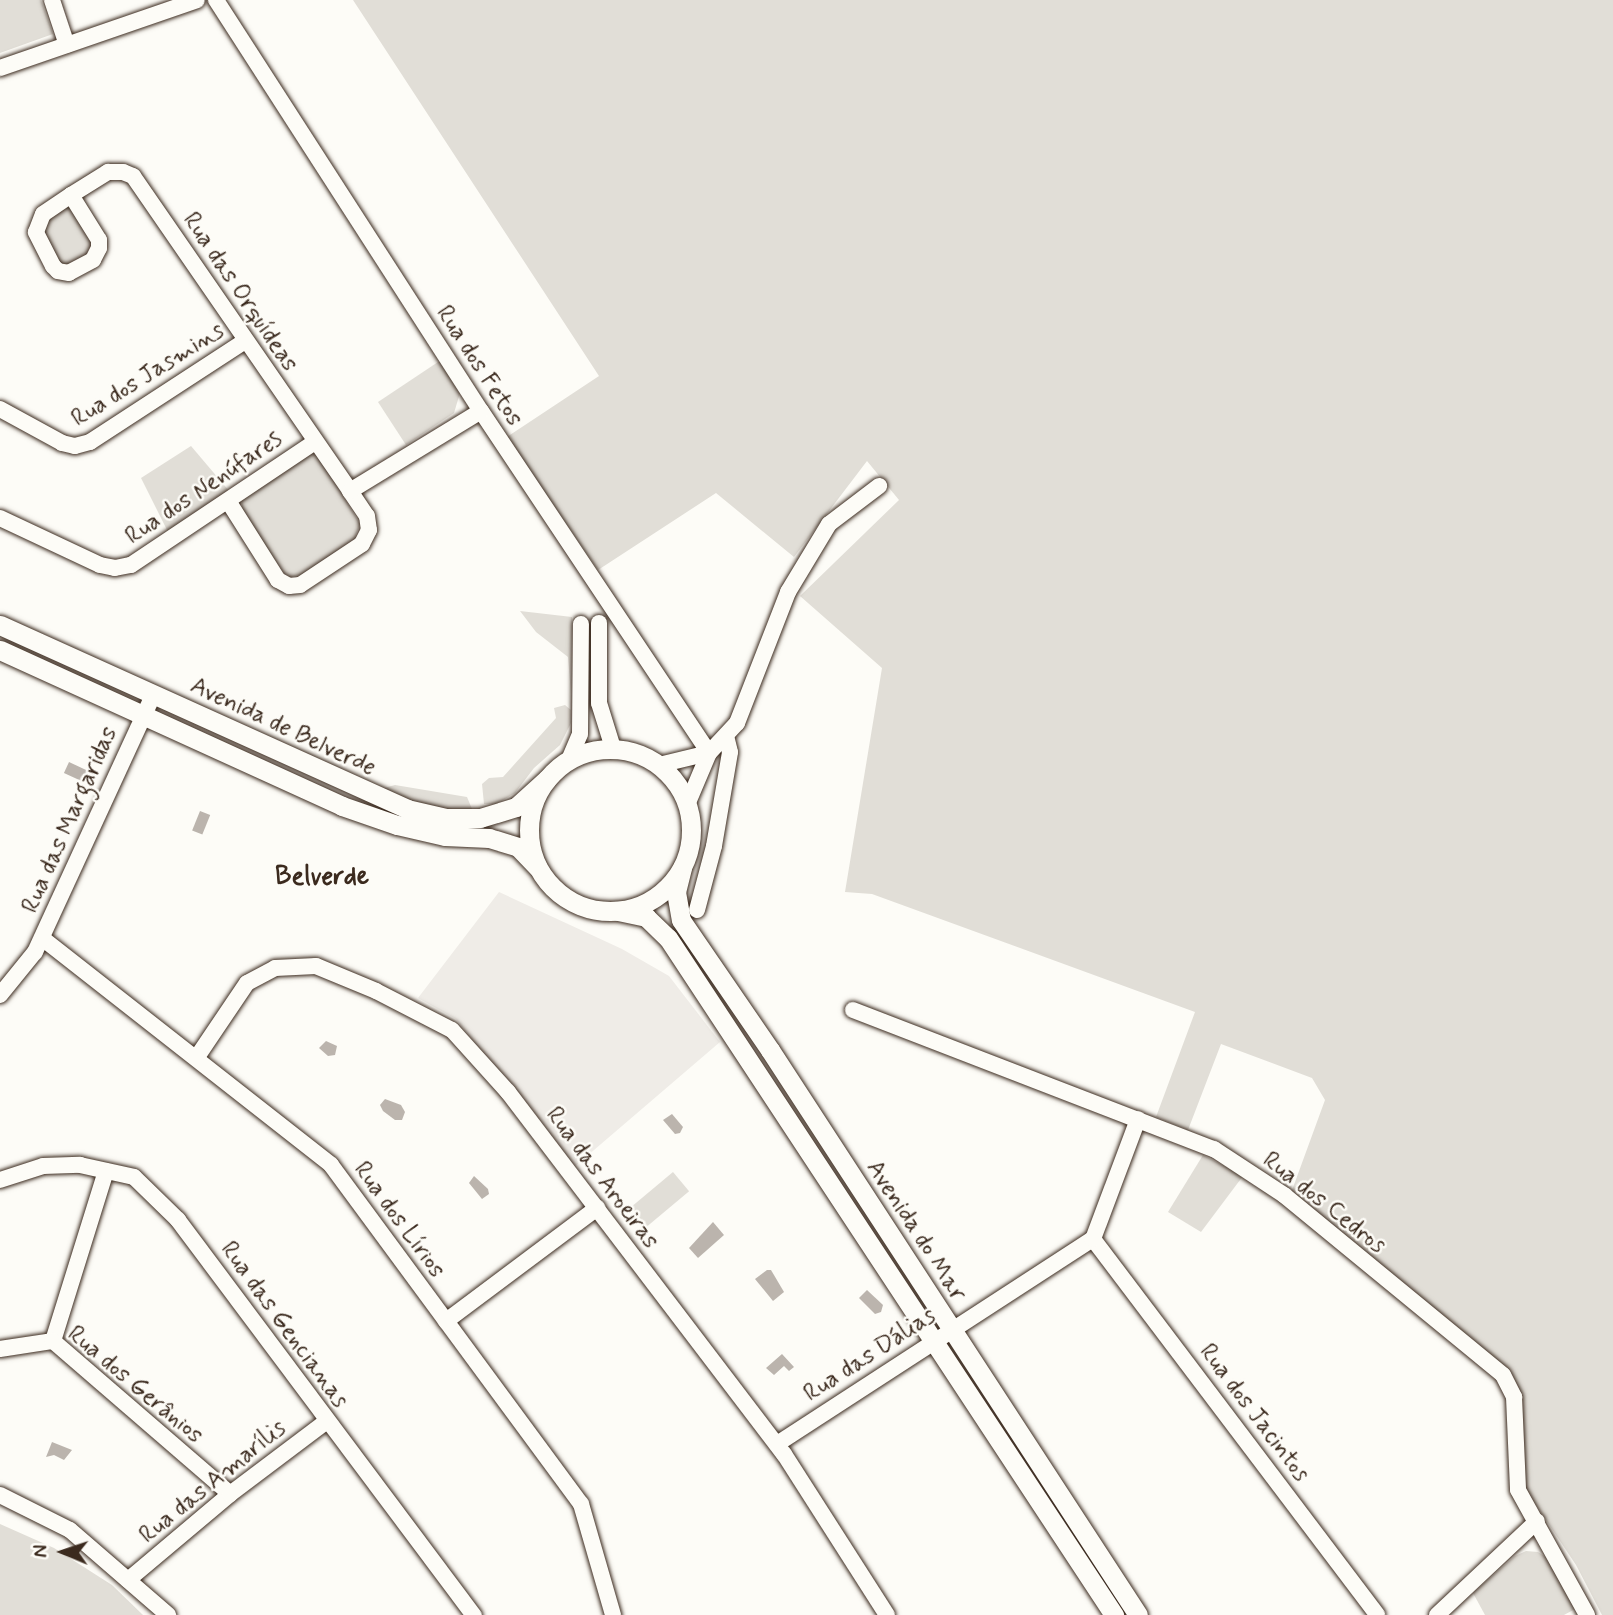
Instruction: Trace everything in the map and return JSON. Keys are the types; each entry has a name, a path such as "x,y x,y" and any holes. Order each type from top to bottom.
{"main road":[{"name":"Avenida de Belverde","path":"0,625 407,809 445,818 480,818 516,807 547,779"},
{"name":"Avenida de Belverde","path":"0,650 342,806 397,825 445,836 489,838 518,847 537,867"},
{"path":"613,748 637,753 659,765 676,783 687,805 691,826 689,848 682,868 655,897 637,907 618,911 586,908 571,901 550,885 537,867 530,845 529,822 535,799 547,779 569,760 590,751 613,748"},
{"name":"Avenida do Mar","path":"682,868 676,892 681,920 770,1050 1138,1615"},
{"name":"Avenida do Mar","path":"618,911 646,917 668,938 1114,1615"}],"street":[{"path":"51,0 67,45"},
{"path":"0,68 197,0"},
{"name":"Rua dos Fetos","path":"216,0 481,411 709,754"},
{"name":"Rua das Orquídeas","path":"71,195 100,244 93,260 65,273 53,266 36,228 43,214 71,195 108,172 133,176 350,491 369,523 367,538 295,586 278,580 228,501"},
{"name":"Rua dos Jasmins","path":"0,409 62,443 75,446 90,442 245,341"},
{"path":"350,491 481,411"},
{"name":"Rua dos Nenúfares","path":"0,518 100,565 114,568 131,565 315,442"},
{"path":"687,805 709,754 737,723 789,592 829,524 879,486"},
{"path":"599,623 598,703 613,748"},
{"path":"569,760 580,734 581,624"},
{"name":"Rua das Margaridas","path":"0,995 35,952 153,695"},
{"path":"697,910 714,846 730,752 726,736"},
{"path":"659,765 709,754"},
{"name":"Rua dos Lírios","path":"41,938 197,1057 331,1165 581,1504 613,1615"},
{"name":"Rua das Aroeiras","path":"197,1057 247,983 275,968 316,966 376,991 452,1030 508,1092 777,1444 887,1615"},
{"name":"Rua dos Cedros","path":"853,1010 1214,1149 1284,1195 1503,1374 1514,1397 1518,1490 1538,1521 1587,1615"},
{"path":"1093,1238 1138,1119"},
{"name":"Rua das Gencianas","path":"0,1180 43,1166 80,1165 134,1177 178,1220 474,1615"},
{"path":"53,1341 106,1171"},
{"path":"446,1321 597,1208"},
{"name":"Rua das Dálias","path":"777,1444 1093,1238"},
{"name":"Rua dos Jacintos","path":"1093,1238 1377,1615"},
{"name":"Rua dos Gerânios","path":"0,1349 53,1341 230,1494"},
{"name":"Rua das Amarílis","path":"128,1580 230,1494 327,1421"},
{"path":"0,1495 70,1530 168,1615"},
{"path":"1437,1615 1538,1521"}],"shaded area":[{"path":"0,0 41,0 53,34 0,53"},
{"path":"353,0 1613,0 1613,1615 1602,1615 1576,1565 1524,1487 1521,1397 1291,1193 1325,1100 1312,1078 1221,1044 1188,1130 1156,1117 1195,1012 872,894 845,892 882,668 800,596 899,500 867,461 794,557 716,493 598,570 507,437 599,376"},
{"path":"69,203 95,240 89,257 61,268 42,238 44,217"},
{"path":"441,360 460,393 454,413 406,445 378,402"},
{"path":"191,446 230,492 169,534 141,478"},
{"path":"311,454 319,456 360,524 354,540 304,574 290,577 284,573 242,511 242,501 244,497"},
{"path":"520,611 572,617 571,694 568,657 536,632"},
{"path":"565,705 571,710 571,723 560,745 534,768 515,793 496,804 484,804 482,784 489,778 503,777 556,718 554,708"},
{"path":"69,762 90,772 85,783 64,773"},
{"path":"395,785 467,797 472,809 445,810 383,793 384,788"},
{"path":"200,811 210,815 202,835 192,830"},
{"path":"499,892 622,949 669,976 720,1042 573,1168 456,1019 418,998"},
{"path":"326,1041 337,1046 335,1055 328,1056 319,1048"},
{"path":"385,1099 401,1105 405,1112 402,1120 395,1120 383,1111 380,1105"},
{"path":"672,1114 683,1127 680,1133 675,1134 663,1120"},
{"path":"1203,1155 1243,1176 1201,1232 1168,1212"},
{"path":"673,1172 689,1191 647,1227 631,1207"},
{"path":"474,1176 488,1189 489,1194 482,1199 469,1183"},
{"path":"713,1222 724,1235 698,1258 689,1248"},
{"path":"771,1270 784,1292 773,1301 755,1279"},
{"path":"867,1290 883,1305 881,1312 875,1314 859,1298"},
{"path":"782,1354 794,1367 789,1371 784,1366 774,1375 766,1368"},
{"path":"52,1442 72,1450 64,1460 54,1455 46,1457"},
{"path":"0,1524 54,1548 112,1585 143,1615 0,1615"},
{"path":"1526,1551 1538,1552 1547,1558 1575,1609 1564,1615 1485,1615 1473,1593 1515,1556"}],"district":[{"name":"Belverde","path":"322,878"}]}
